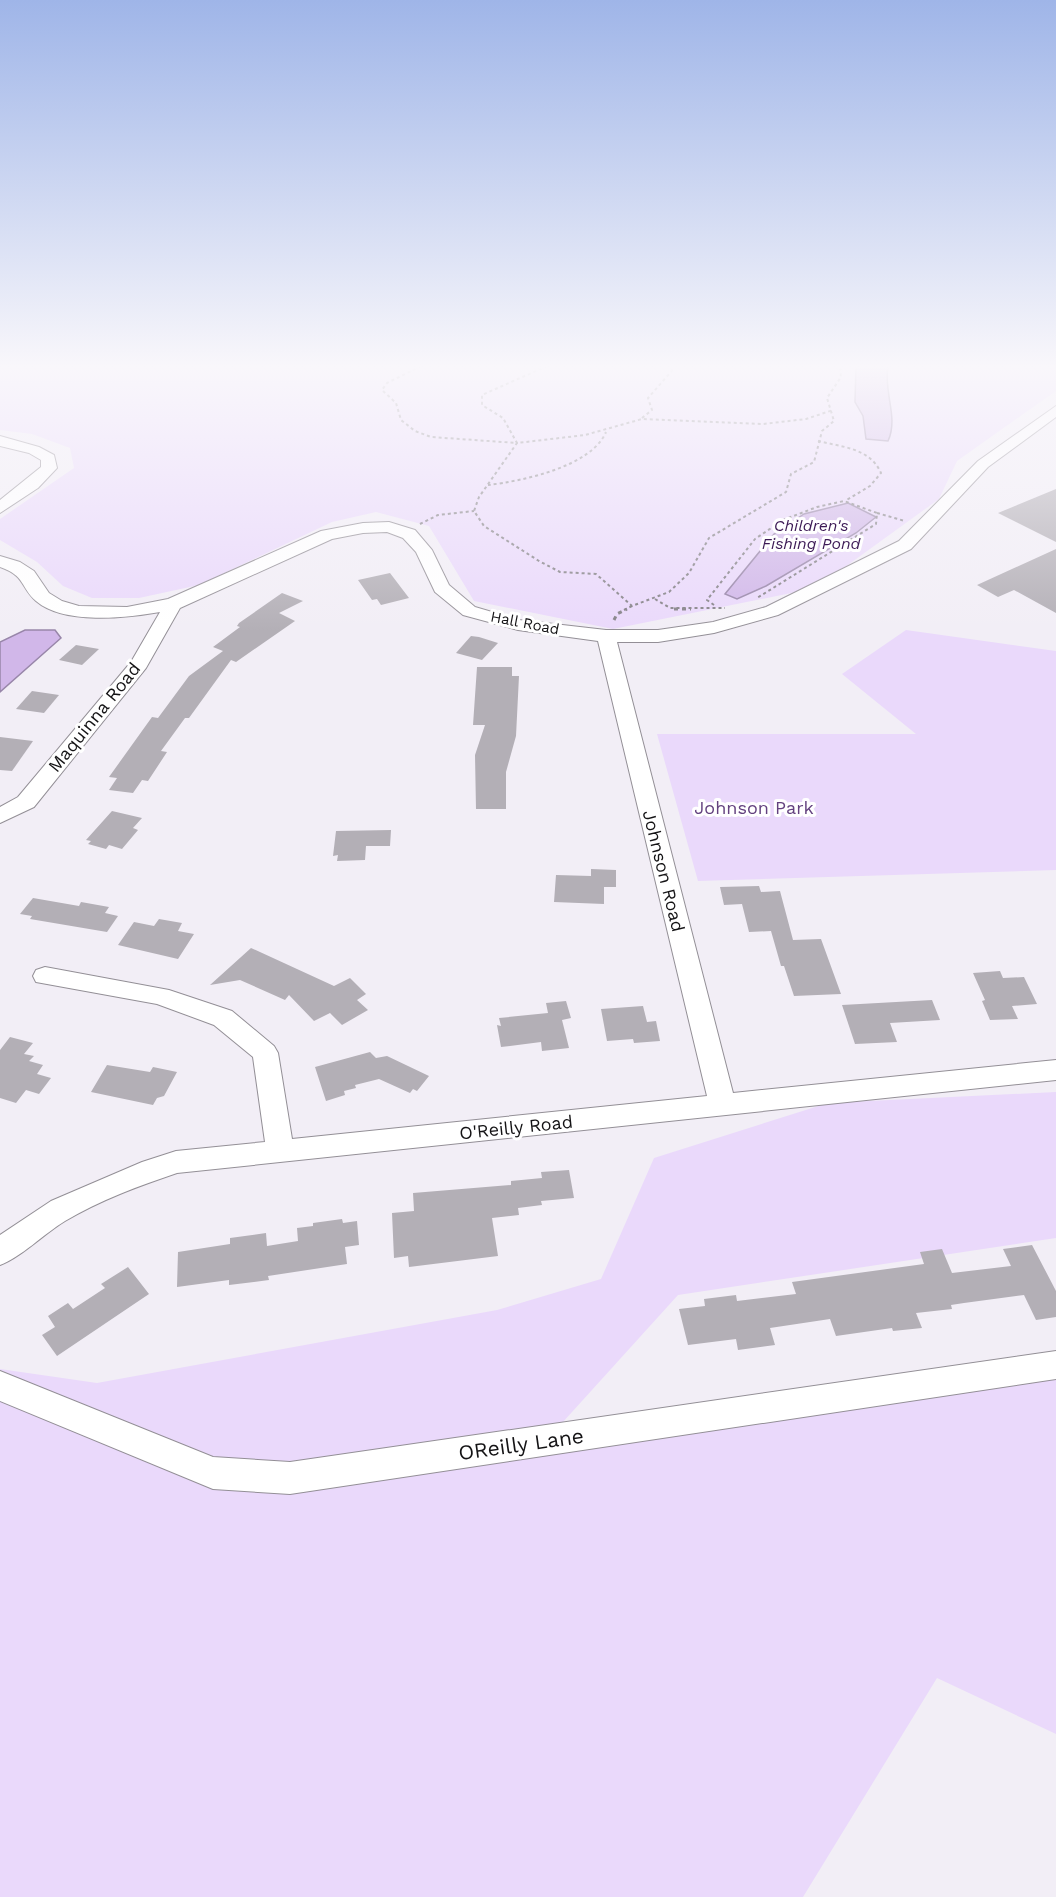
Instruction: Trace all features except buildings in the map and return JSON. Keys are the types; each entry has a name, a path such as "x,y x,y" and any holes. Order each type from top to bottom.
{"street":[{"path":"0,508 32,485 49,468 49,458 42,455"},
{"name":"Hall Road","path":"406,533 424,550 441,588 469,611 518,625 606,636 658,636 714,627 772,611 905,545 983,464 996,455"},
{"path":"0,561 28,575 42,597 56,605 78,611 127,612 173,604 327,535 363,528 389,527 406,533"},
{"name":"Maquinna Road","path":"0,816 26,802 139,664 173,604"},
{"name":"Johnson Road","path":"606,636 723,1106"},
{"path":"45,976 160,996 223,1018 265,1053 280,1151"},
{"name":"O'Reilly Road","path":"0,1253 21,1233 93,1190 176,1162 1056,1070"},
{"name":"OReilly Lane","path":"0,1386 213,1473 290,1478 1056,1365"}],"path":[{"path":"474,511 479,497 509,455"},
{"path":"488,484 538,478 580,455"},
{"path":"474,511 484,526 560,572 596,574 632,606 669,592 689,573 709,538 786,492 791,474 814,462 815,455"},
{"path":"727,609 707,600 755,539 783,520 817,507 844,501 870,486 881,473 878,462 868,455"},
{"path":"844,501 905,521 926,524"},
{"path":"406,533 438,515 474,511"},
{"path":"752,601 876,524 877,513"},
{"path":"655,599 660,606 682,610 714,605"}],"green space":[{"path":"71,455 966,455 957,461 939,499 816,588 613,629 474,601 429,526 376,512 332,522 199,585 139,598 92,598 63,586 37,562 0,540 0,519 74,468"},
{"name":"Johnson Park","path":"906,630 1056,651 1056,870 698,881 657,734 916,734 842,674"},
{"path":"1056,1092 1056,1238 678,1295 553,1433 1056,1369 1056,1734 937,1678 803,1897 0,1897 0,1369 97,1383 497,1310 601,1279 654,1158 828,1103"}],"water":[{"name":"Children's Fishing Pond","path":"848,503 876,517 856,533 766,586 737,599 725,594 774,534 804,514"},
{"path":"25,630 55,630 61,638 0,692 0,642"}]}
